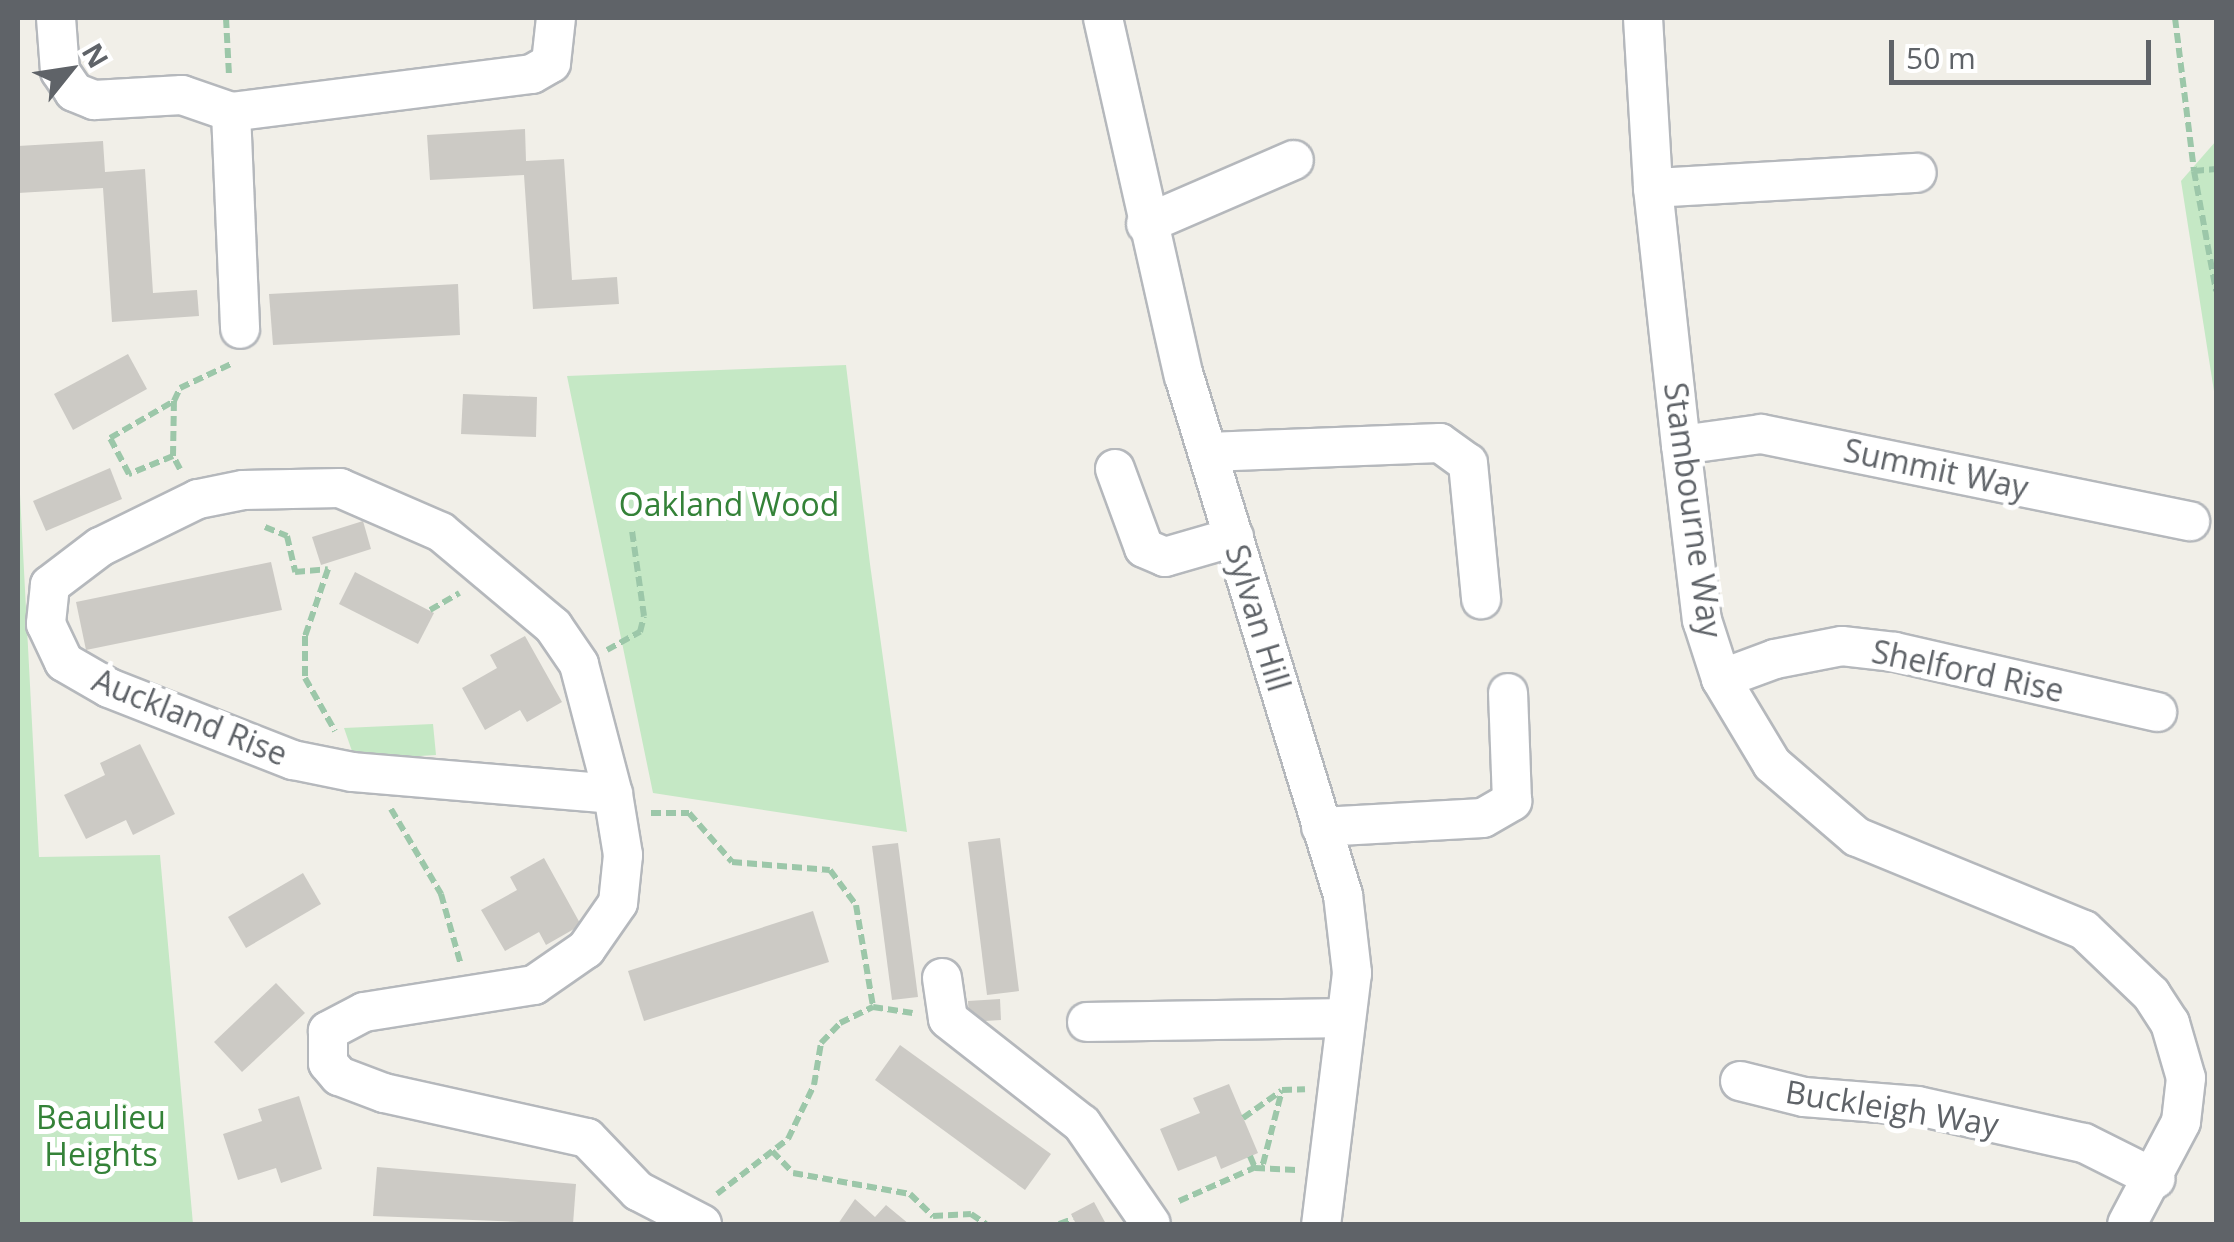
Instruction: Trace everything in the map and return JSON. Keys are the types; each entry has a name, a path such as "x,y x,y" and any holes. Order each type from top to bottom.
{"street":[{"path":"56,18 60,71 74,92 94,100 182,95 231,112 532,74 551,62 556,18"},
{"name":"Sylvan Hill","path":"1102,18 1146,224 1208,452 1342,895 1352,974 1322,1224"},
{"name":"Stambourne Way","path":"1643,18 1653,188 1681,446 1702,620 1721,679 1772,764 1857,837 2084,930 2151,994 2170,1023 2186,1078 2181,1122 2156,1179 2127,1224"},
{"path":"231,112 240,329"},
{"path":"1146,224 1294,160"},
{"path":"1653,188 1917,173"},
{"name":"Summit Way","path":"1681,446 1761,434 2190,522"},
{"path":"1208,452 1440,442 1468,463 1481,599"},
{"path":"1115,469 1144,548 1166,556 1234,537"},
{"name":"Auckland Rise","path":"614,804 352,772 293,760 109,688 64,662 52,644 44,606 50,584 100,546 198,498 242,490 340,488 441,532 481,561 553,626 579,664 614,804 623,855 618,903 586,949 534,984 352,1018 328,1031 328,1062 339,1076 384,1094 586,1138 638,1192 693,1222"},
{"name":"Shelford Rise","path":"1721,679 1774,659 1842,646 1895,652 2158,712"},
{"path":"1321,826 1482,818 1512,801 1508,693"},
{"path":"942,978 948,1019 1082,1124 1148,1220"},
{"path":"1087,1022 1346,1018"},
{"name":"Buckleigh Way","path":"1740,1081 1804,1097 1918,1106 2084,1144 2156,1179"}],"path":[{"path":"226,18 231,112"},
{"path":"2175,18 2194,171 2216,291"},
{"path":"2194,171 2216,170"},
{"path":"198,498 173,456 174,401 180,388 231,364 240,329"},
{"path":"173,456 129,474 110,438 174,401"},
{"path":"251,521 287,536 296,572 328,569 305,636 306,678 352,772 394,812 424,857 469,995"},
{"path":"579,664 640,632 644,616 632,531"},
{"path":"614,804 689,813 732,862 830,870 856,905 874,1007"},
{"path":"693,1222 772,1152 802,1116 821,1044 840,1023 874,1007 948,1019"},
{"path":"1243,1118 1282,1090 1336,1088"},
{"path":"1148,1220 1263,1164 1282,1090"},
{"path":"772,1152 793,1173 910,1194 937,1224"},
{"path":"1250,1156 1255,1168"},
{"path":"1255,1168 1327,1171"},
{"path":"933,1216 971,1214 986,1224"},
{"path":"1059,1224 1073,1219"}],"green space":[{"path":"2216,141 2216,404 2181,181"},
{"name":"Oakland Wood","path":"846,365 907,832 653,793 567,376"},
{"name":"Beaulieu Heights","path":"18,456 39,857 160,855 193,1224 18,1224"},
{"path":"433,724 436,755 355,760 344,728"}],"building":[{"path":"525,129 526,161 564,159 572,280 617,277 619,304 533,309 524,175 430,180 427,135"},
{"path":"103,141 105,172 145,169 153,293 197,290 199,316 112,322 103,188 18,193 18,146"},
{"path":"458,284 460,335 273,345 269,294"},
{"path":"128,354 147,389 73,430 54,394"},
{"path":"463,394 537,397 536,437 461,434"},
{"path":"110,468 122,499 46,531 33,501"},
{"path":"363,521 371,549 321,565 312,537"},
{"path":"271,562 282,610 86,650 76,602"},
{"path":"355,572 434,613 418,644 339,604"},
{"path":"525,636 562,702 527,722 520,710 485,730 462,688 497,668 490,655"},
{"path":"140,744 175,814 133,835 126,820 86,839 64,795 105,775 100,763"},
{"path":"1000,838 1019,991 987,995 968,842"},
{"path":"898,843 918,997 892,1000 872,846"},
{"path":"544,858 581,925 546,945 539,932 505,951 481,910 517,890 510,877"},
{"path":"303,873 321,904 246,948 228,917"},
{"path":"813,911 829,962 644,1021 628,971"},
{"path":"276,983 305,1013 242,1072 214,1042"},
{"path":"1000,999 1001,1020 969,1022 968,1001"},
{"path":"900,1045 1051,1154 1025,1190 875,1080"},
{"path":"1229,1084 1258,1153 1221,1169 1216,1156 1178,1171 1160,1129 1200,1113 1193,1098"},
{"path":"299,1096 322,1169 281,1183 276,1168 238,1180 223,1134 262,1121 258,1109"},
{"path":"377,1167 576,1184 573,1224 373,1216"},
{"path":"855,1199 875,1217 886,1205 909,1224 838,1224"},
{"path":"1094,1202 1106,1224 1076,1224 1071,1214"}]}
